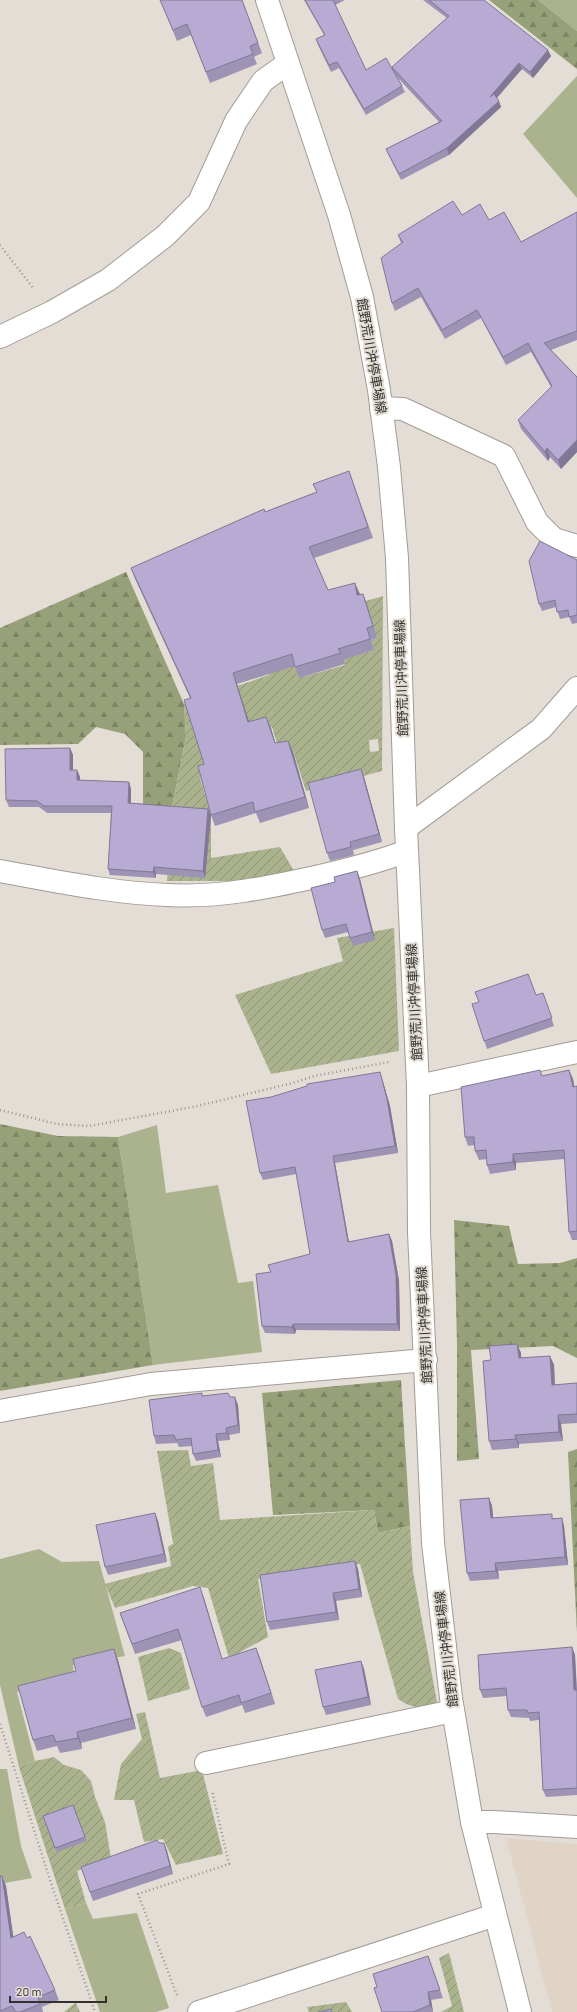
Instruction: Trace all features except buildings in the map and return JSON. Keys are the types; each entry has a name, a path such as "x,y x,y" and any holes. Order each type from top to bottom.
{"main road":[{"name":"館野荒川沖停車場線","path":"267,0 338,214 362,297 390,467 397,558 406,828 417,1057 419,1232 426,1360 433,1543 453,1711 472,1822 520,2012"},
{"path":"0,337 52,312 108,280 165,236 199,202 236,121 263,81 288,63"},
{"path":"381,408 403,409 504,456 537,522 554,539 577,546"},
{"path":"406,828 541,729 577,688"},
{"path":"0,871 103,890 169,896 225,894 293,882 378,862 408,851"},
{"path":"418,1086 577,1052"},
{"path":"0,1410 151,1384 426,1360"},
{"path":"206,1763 453,1711"},
{"path":"472,1822 501,1822 577,1827"},
{"path":"199,2012 495,1915"}],"path":[{"path":"0,245 52,312"},
{"path":"0,1110 57,1124 89,1126 193,1106 293,1083 314,1076 417,1057"},
{"path":"0,1724 52,1886 96,2012"},
{"path":"178,1997 138,1894 229,1864 206,1763"}],"shaded area":[{"path":"506,1838 577,1844 577,2012 552,2012"}],"green space":[{"path":"489,0 538,0 577,31 577,69"},
{"path":"538,0 577,0 577,31"},
{"path":"577,76 577,198 523,134"},
{"path":"126,572 184,704 186,737 172,807 143,810 143,752 125,734 96,727 78,744 0,745 0,628"},
{"path":"383,596 382,771 306,791 293,751 280,753 272,727 251,734 241,766 200,778 211,815 211,858 280,847 294,871 237,881 167,881 172,807 186,737 184,704 269,675 247,635","holes":["367,605 377,638 371,640 374,650 342,660 345,665 299,678","378,739 379,751 370,752 369,740"]},
{"path":"394,928 399,1051 271,1074 235,995 343,961 337,938"},
{"path":"0,1124 58,1136 118,1137 153,1365 0,1391"},
{"path":"157,1125 166,1193 218,1185 238,1283 253,1281 262,1352 153,1365 118,1137"},
{"path":"454,1220 509,1226 518,1264 560,1263 577,1258 577,1358 553,1346 471,1350 479,1459 457,1461 457,1344"},
{"path":"401,1380 410,1526 378,1533 374,1510 273,1515 262,1393"},
{"path":"577,1449 577,1633 568,1452"},
{"path":"188,1450 191,1466 213,1463 220,1520 374,1510 378,1533 410,1526 413,1572 437,1702 432,1705 417,1707 398,1699 360,1564 258,1579 268,1637 229,1658 208,1588 193,1586 115,1608 105,1584 171,1566 168,1547 174,1543 157,1451"},
{"path":"39,1549 62,1562 99,1561 125,1656 73,1665 74,1676 17,1692 35,1761 19,1767 0,1685 0,1559"},
{"path":"169,1648 181,1653 190,1689 148,1701 138,1657"},
{"path":"145,1712 160,1778 202,1770 223,1854 176,1865 163,1839 144,1842 134,1800 114,1800 121,1764 142,1739 136,1714"},
{"path":"54,1757 64,1765 81,1770 91,1781 95,1797 105,1822 111,1858 77,1871 86,1903 65,1909 19,1767 35,1761"},
{"path":"0,1769 7,1769 21,1846 32,1878 0,1884"},
{"path":"86,1903 93,1919 137,1913 169,2008 156,2012 100,2012 65,1909"},
{"path":"449,1953 464,2012 441,2012 452,2006 439,1958"},
{"path":"346,2002 352,2012 309,2012 307,2007"},
{"path":"75,2003 80,2012 64,2012"}]}
